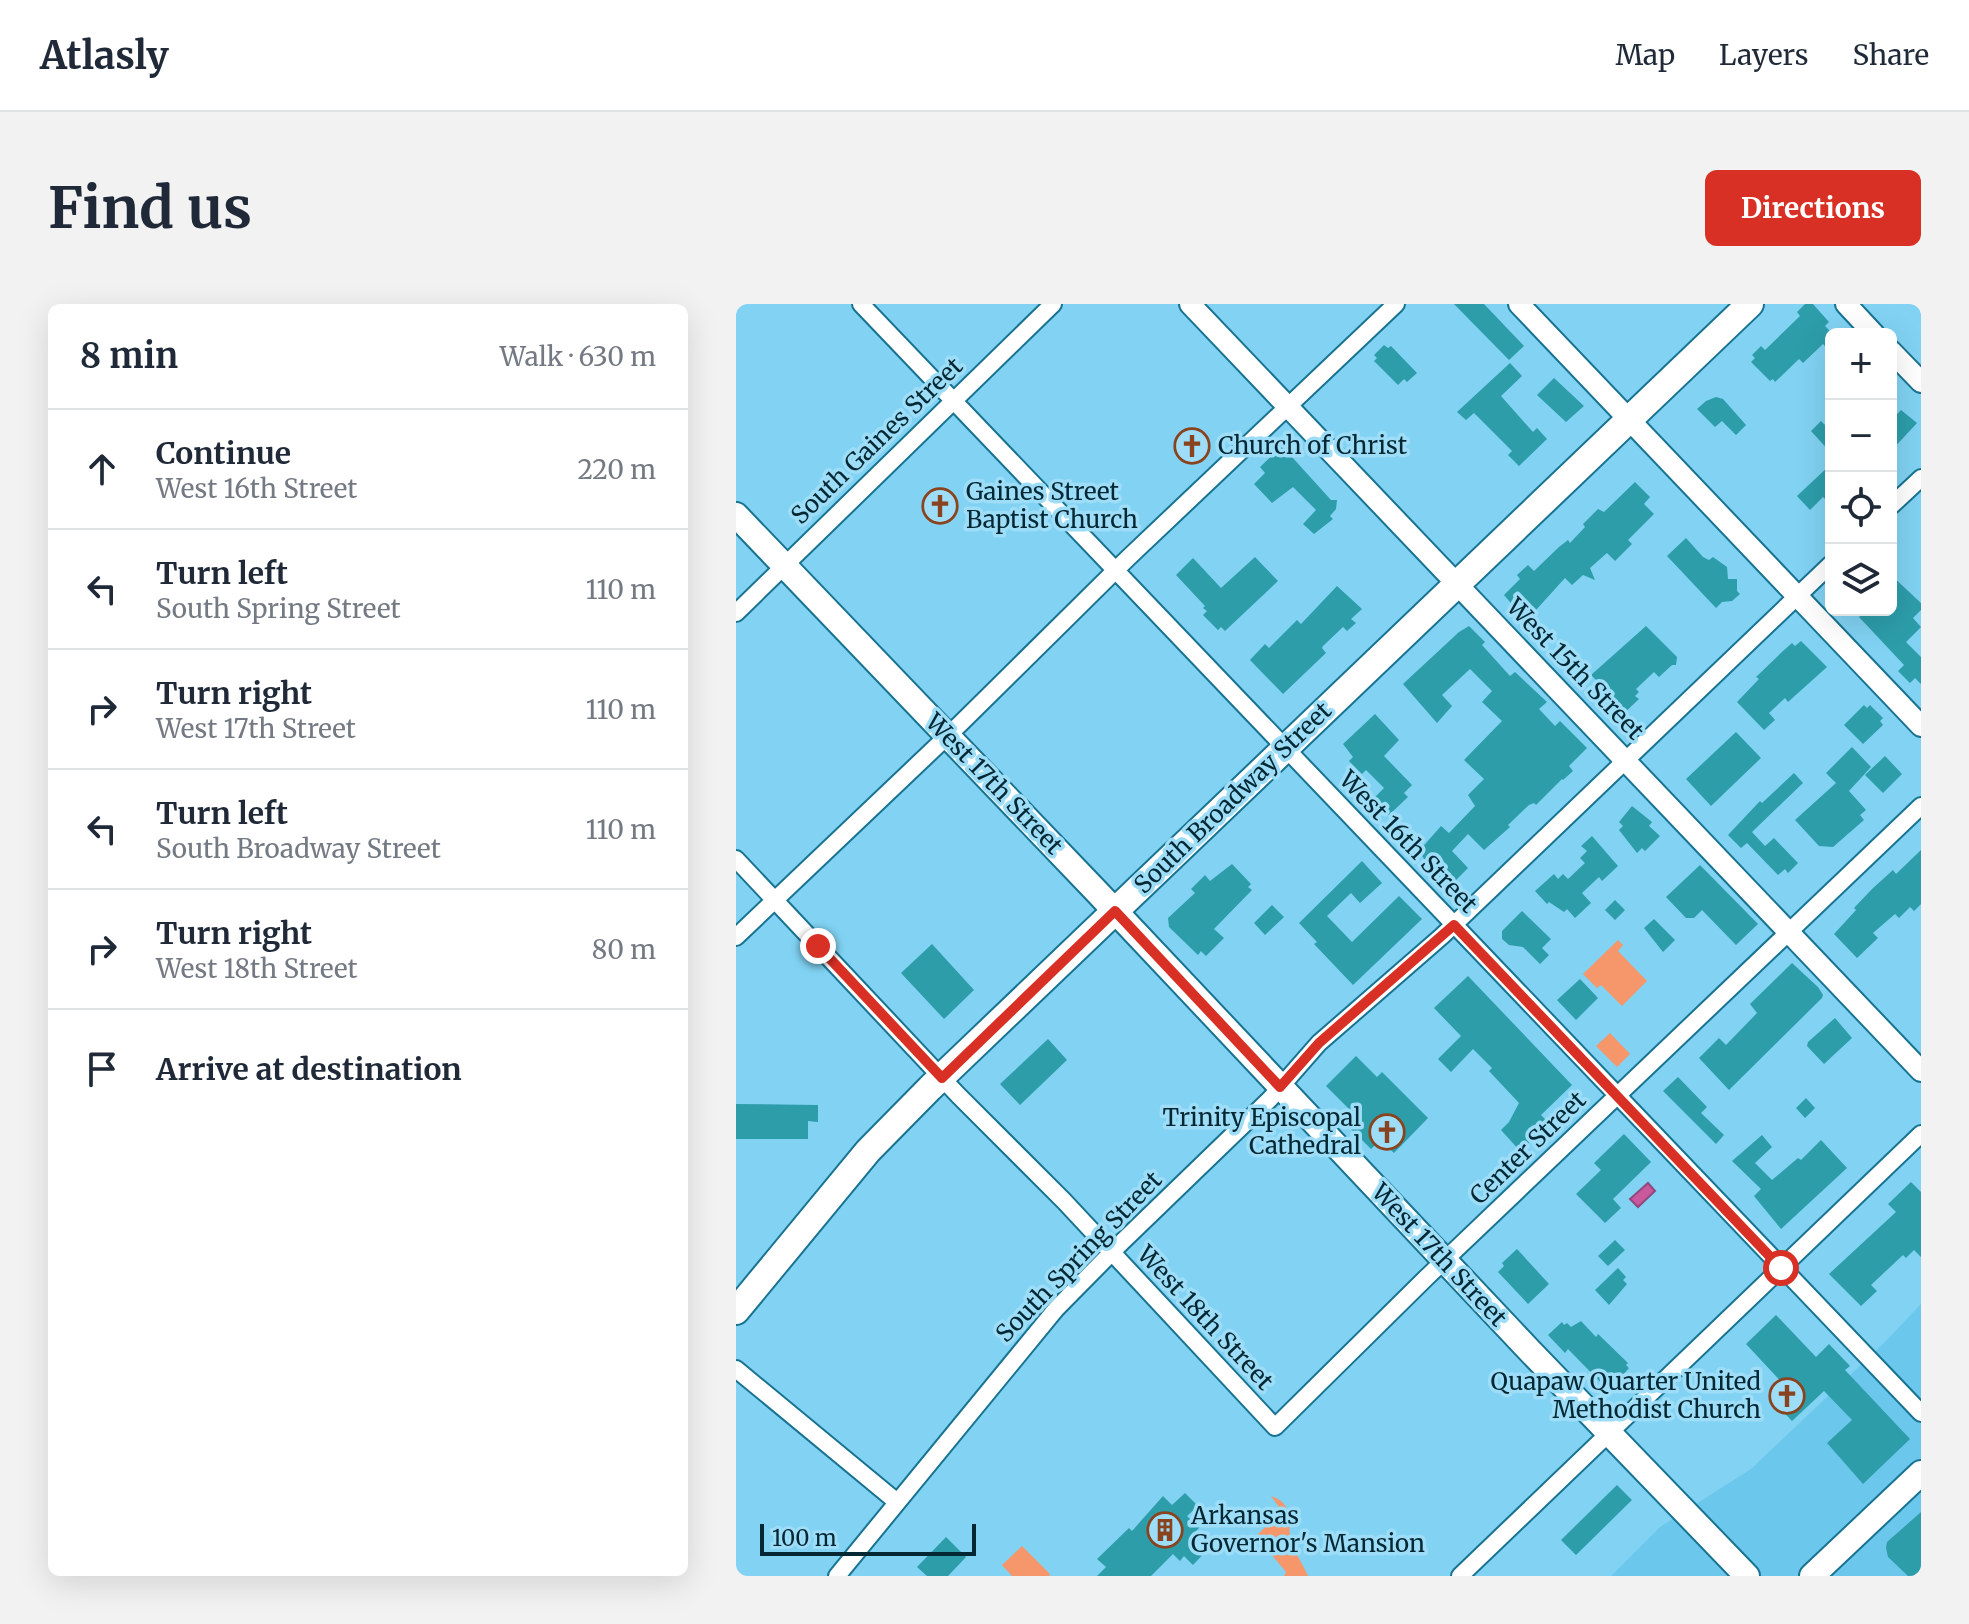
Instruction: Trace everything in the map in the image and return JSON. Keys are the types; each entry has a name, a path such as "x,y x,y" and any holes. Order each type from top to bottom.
{"main road":[{"name":"South Broadway Street","path":"736,1311 868,1151 1750,304"},
{"name":"West 17th Street","path":"736,515 1747,1576"},
{"path":"1812,1576 1921,1473"}],"street":[{"name":"West 16th Street","path":"861,304 1921,1413"},
{"name":"South Gaines Street","path":"736,613 1053,304"},
{"name":"West 15th Street","path":"1190,304 1921,1071"},
{"path":"736,937 1396,304"},
{"path":"1519,304 1921,726"},
{"path":"1846,304 1868,328"},
{"path":"1897,357 1921,382"},
{"path":"1897,500 1921,478"},
{"name":"South Spring Street","path":"837,1576 1056,1309 1280,1087 1319,1043 1454,925 1825,570"},
{"name":"Center Street","path":"1275,1427 1445,1260 1921,806"},
{"name":"West 18th Street","path":"736,859 942,1078 1064,1201 1275,1427"},
{"path":"1460,1576 1921,1134"},
{"path":"736,1369 897,1502"}],"shaded area":[{"path":"1618,940 1623,945 1618,951 1647,981 1622,1006 1601,985 1597,988 1583,974"},
{"path":"1610,1033 1630,1054 1617,1067 1596,1046"},
{"path":"1648,1183 1655,1191 1638,1207 1630,1199"},
{"path":"1921,1304 1921,1576 1611,1576 1660,1527 1751,1469"},
{"path":"1271,1496 1287,1508 1292,1544 1308,1576 1284,1576 1286,1572 1256,1536 1279,1514 1284,1520 1287,1518"},
{"path":"1022,1546 1049,1576 1012,1576 1002,1565"}],"building":[{"path":"1454,304 1484,304 1524,346 1509,360"},
{"path":"1805,304 1813,304 1829,322 1825,326 1825,346 1823,344 1803,363 1799,359 1775,382 1773,379 1770,381 1751,362 1755,358 1752,355 1761,346 1765,350 1800,316 1797,312"},
{"path":"1384,345 1388,348 1391,346 1417,373 1407,382 1404,379 1398,385 1374,361 1377,358 1374,355"},
{"path":"1510,363 1522,376 1501,396 1533,432 1537,428 1547,439 1519,466 1508,455 1512,451 1474,413 1466,420 1457,412"},
{"path":"1554,378 1584,406 1566,422 1537,395"},
{"path":"1716,397 1723,399 1746,425 1736,435 1722,421 1715,427 1697,409"},
{"path":"1901,410 1917,423 1897,445 1897,414"},
{"path":"1821,421 1825,425 1825,446 1811,431"},
{"path":"1282,446 1331,500 1337,500 1336,509 1330,516 1333,519 1314,534 1303,524 1316,510 1293,487 1272,503 1254,484 1265,473 1260,467"},
{"path":"1825,470 1825,499 1823,497 1810,510 1797,496"},
{"path":"1635,482 1650,497 1644,504 1654,514 1628,540 1632,544 1615,561 1607,553 1590,568 1595,580 1583,575 1572,585 1565,578 1526,621 1504,595 1520,579 1517,575 1528,565 1534,571 1568,540 1570,543 1598,509 1604,512"},
{"path":"1686,538 1703,557 1709,560 1713,557 1727,567 1728,579 1737,579 1740,594 1732,601 1722,602 1716,608 1667,556"},
{"path":"1255,557 1278,581 1225,631 1221,627 1218,630 1203,615 1207,611 1203,608 1205,606 1176,575 1193,558 1221,588"},
{"path":"1897,581 1921,603 1921,610 1913,618 1921,627 1906,642 1921,657 1921,684 1915,678 1910,683 1898,671 1904,665 1859,617 1897,616"},
{"path":"1337,586 1362,609 1351,619 1356,623 1347,631 1343,627 1323,646 1326,653 1283,694 1250,660 1265,644 1269,648 1297,620 1301,624"},
{"path":"1469,626 1510,676 1515,672 1547,702 1539,709 1555,726 1560,721 1587,748 1569,766 1573,771 1536,805 1529,805 1484,850 1468,834 1452,851 1468,868 1454,882 1448,880 1445,883 1425,863 1419,851 1441,826 1449,833 1475,806 1468,795 1484,779 1464,760 1502,721 1482,702 1492,691 1470,669 1442,695 1452,706 1437,723 1403,684"},
{"path":"1646,626 1677,657 1676,665 1659,677 1654,672 1636,689 1639,692 1635,696 1639,699 1621,716 1591,675"},
{"path":"1801,641 1827,667 1788,702 1785,698 1769,713 1775,720 1764,730 1737,702 1759,679 1756,677 1783,651 1792,643 1795,646"},
{"path":"1864,705 1867,708 1870,705 1883,718 1880,721 1883,725 1863,744 1844,725"},
{"path":"1375,714 1399,740 1384,756 1412,785 1404,793 1408,797 1389,815 1372,800 1384,788 1366,770 1362,774 1349,761 1353,757 1343,744"},
{"path":"1736,732 1761,758 1711,806 1686,779"},
{"path":"1852,747 1871,767 1849,791 1866,810 1860,815 1864,820 1833,847 1819,846 1795,820 1836,783 1826,773"},
{"path":"1885,756 1902,774 1883,793 1865,775"},
{"path":"1794,773 1803,783 1752,832 1765,846 1774,838 1798,863 1788,873 1785,869 1778,875 1747,843 1741,848 1728,835 1760,801 1762,803"},
{"path":"1632,806 1652,822 1649,826 1660,836 1645,851 1642,848 1637,853 1619,830 1623,826 1619,822"},
{"path":"1592,836 1618,866 1602,881 1599,877 1582,893 1591,903 1575,918 1567,909 1564,912 1549,902 1547,904 1535,891 1554,874 1558,879 1563,874 1568,879 1585,863 1580,858 1587,851 1581,846"},
{"path":"1921,850 1921,904 1914,911 1910,907 1899,918 1895,914 1873,933 1878,938 1857,958 1834,934 1872,889 1893,870 1896,874"},
{"path":"1362,861 1382,883 1360,903 1351,893 1327,916 1352,942 1399,896 1422,919 1353,985 1314,944 1317,942 1299,923"},
{"path":"1232,864 1251,884 1248,887 1252,890 1214,929 1224,938 1206,956 1201,951 1198,955 1169,927 1168,918 1195,893 1191,889 1205,875 1210,881"},
{"path":"1700,865 1758,924 1736,945 1702,910 1694,918 1686,918 1666,897"},
{"path":"1615,900 1625,910 1615,920 1605,910"},
{"path":"1272,905 1284,917 1265,935 1254,923"},
{"path":"1522,911 1551,939 1542,948 1549,955 1540,964 1523,947 1509,945 1502,939 1502,931"},
{"path":"1654,919 1675,940 1663,952 1644,928"},
{"path":"932,944 974,990 944,1019 901,973"},
{"path":"1792,963 1818,987 1822,998 1729,1090 1699,1058 1719,1038 1726,1045 1757,1013 1750,1004"},
{"path":"1468,976 1572,1085 1541,1115 1549,1123 1520,1151 1501,1130 1519,1103 1489,1071 1492,1068 1473,1049 1451,1072 1438,1059 1461,1036 1434,1008"},
{"path":"1580,979 1598,998 1576,1020 1557,1000"},
{"path":"1835,1018 1852,1038 1824,1064 1807,1046"},
{"path":"1048,1039 1067,1060 1020,1105 1000,1084"},
{"path":"1356,1056 1377,1077 1382,1072 1428,1118 1394,1153 1380,1140 1371,1149 1340,1118 1349,1109 1326,1086"},
{"path":"1678,1077 1707,1107 1701,1113 1724,1135 1716,1144 1663,1091"},
{"path":"1806,1098 1815,1108 1805,1118 1796,1108"},
{"path":"736,1104 818,1105 818,1122 808,1121 808,1139 736,1139"},
{"path":"1624,1134 1651,1162 1613,1199 1621,1208 1605,1223 1576,1194 1601,1170 1594,1163"},
{"path":"1762,1135 1772,1147 1755,1163 1772,1180 1798,1158 1801,1160 1821,1140 1847,1168 1781,1229 1754,1196 1761,1189 1732,1161"},
{"path":"1911,1182 1921,1192 1921,1257 1914,1250 1906,1258 1903,1255 1871,1285 1877,1291 1861,1306 1829,1274 1896,1212 1888,1204"},
{"path":"1615,1240 1625,1250 1608,1266 1598,1256"},
{"path":"1517,1249 1549,1284 1528,1304 1498,1272 1504,1266 1502,1263"},
{"path":"1618,1268 1626,1277 1623,1280 1627,1284 1609,1305 1595,1290"},
{"path":"1776,1315 1816,1357 1829,1344 1850,1366 1845,1370 1910,1439 1863,1484 1827,1443 1852,1420 1824,1391 1792,1421 1772,1400 1786,1387 1746,1344"},
{"path":"1581,1321 1628,1363 1629,1368 1609,1391 1568,1349 1565,1353 1548,1335 1562,1322 1571,1327"},
{"path":"1617,1485 1632,1500 1576,1555 1561,1540"},
{"name":"Arkansas Governor's Mansion","path":"1185,1493 1198,1506 1187,1516 1199,1528 1193,1534 1208,1549 1193,1565 1184,1556 1180,1561 1173,1554 1151,1576 1097,1576 1106,1567 1097,1559 1129,1528 1132,1531 1163,1496 1172,1505"},
{"path":"1921,1512 1921,1576 1908,1576 1888,1557 1887,1542"},
{"path":"946,1537 966,1557 948,1576 927,1576 917,1567"}],"place":[{"name":"Church of Christ","path":"1192,446"},
{"name":"Gaines Street Baptist Church","path":"940,506"},
{"name":"Trinity Episcopal Cathedral","path":"1387,1132"},
{"name":"Quapaw Quarter United Methodist Church","path":"1787,1396"},
{"name":"Arkansas Governor's Mansion","path":"1165,1530"}],"route":[{"path":"818,946 942,1078 1115,911 1280,1087 1319,1043 1454,925 1781,1268"}]}
